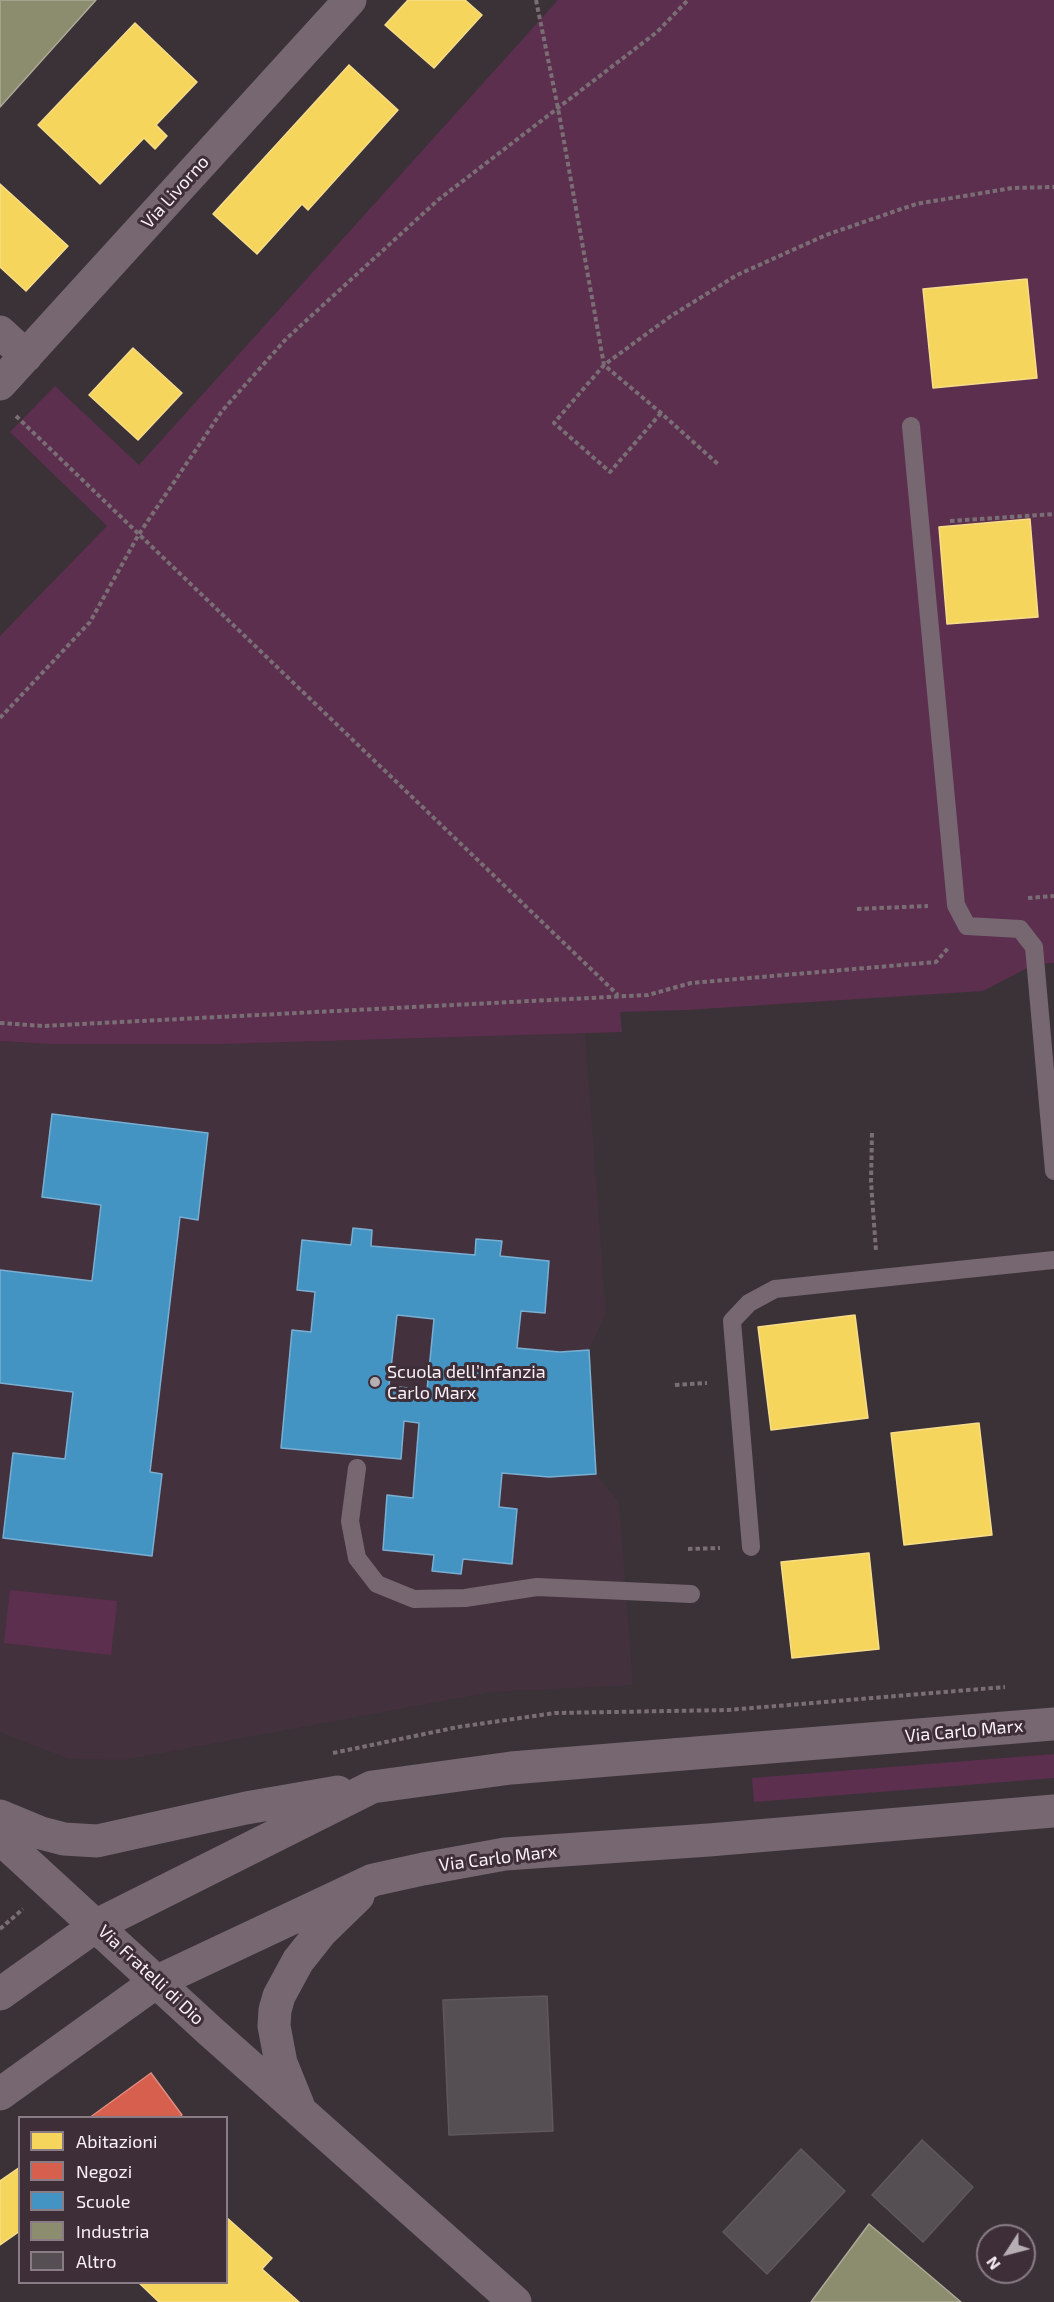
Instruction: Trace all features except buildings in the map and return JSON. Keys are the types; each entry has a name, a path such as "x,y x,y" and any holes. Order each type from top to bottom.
{"street":[{"name":"Via Livorno","path":"0,384 350,0"},
{"path":"0,332 26,356"},
{"name":"Via Carlo Marx","path":"0,1816 41,1833 64,1839 97,1841 246,1808 372,1786 511,1768 1054,1724"},
{"name":"Via Carlo Marx","path":"0,1994 97,1926 372,1786"},
{"name":"Via Carlo Marx","path":"0,2094 156,1982 373,1880 505,1854 709,1840 1054,1811"},
{"name":"Via Fratelli di Dio","path":"0,1838 301,2113 515,2302"},
{"name":"Via Fratelli di Dio","path":"301,2113 281,2063 277,2044 274,2026 279,1996 298,1961 310,1946 373,1880"}],"lane":[{"path":"911,426 956,905 967,926 1020,929 1034,947 1054,1171"},
{"path":"751,1546 732,1321 749,1303 775,1289 1054,1260"},
{"path":"357,1468 350,1521 357,1558 377,1584 414,1599 465,1598 537,1587 691,1594"}],"path":[{"path":"536,0 558,108 604,365 719,465"},
{"path":"0,718 90,622 139,534 222,411 286,339 438,200 657,32 688,0"},
{"path":"661,413 610,472 554,423 604,365 671,316 736,275 826,235 916,204 1012,188 1054,187"},
{"path":"15,415 619,996"},
{"path":"920,523 1054,514"},
{"path":"0,1023 43,1026 648,995 691,983 936,962 967,926"},
{"path":"872,1132 871,1182 878,1278"}],"shaded area":[{"path":"558,0 1054,0 1054,963 1035,964 983,991 686,1010 620,1012 622,1032 222,1044 52,1044 0,1041 0,636 107,526 10,432 55,386 139,465"},
{"name":"Scuola dell’Infanzia Carlo Marx","path":"585,1033 606,1313 589,1350 596,1474 619,1502 633,1685 492,1692 124,1760 69,1759 0,1732 0,1041 52,1044 222,1044"},
{"path":"10,1590 117,1601 111,1655 4,1643"},
{"path":"1054,1754 1054,1778 754,1802 752,1778"}],"place":[{"name":"Scuola dell’Infanzia Carlo Marx","path":"375,1382"}]}
